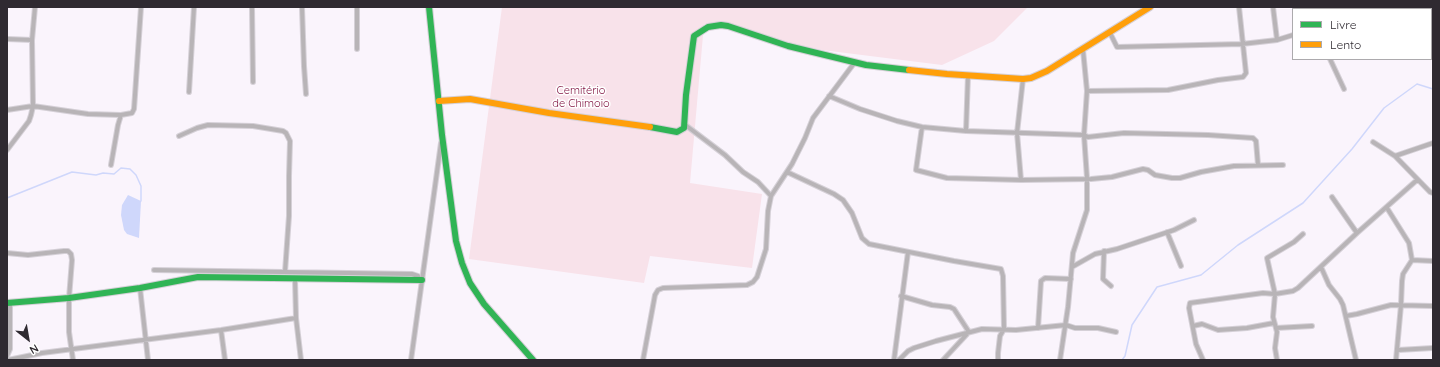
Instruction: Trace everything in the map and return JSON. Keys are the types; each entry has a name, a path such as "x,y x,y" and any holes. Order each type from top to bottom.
{"street":[{"path":"7,150 29,121 32,106 32,40 35,7"},
{"path":"7,110 32,106 88,114 121,115 132,113 134,109 142,7"},
{"path":"189,92 194,7"},
{"path":"252,7 253,82"},
{"path":"302,7 306,94"},
{"path":"357,7 357,49"},
{"path":"429,7 440,101 442,135 456,241 464,271 484,304 533,360"},
{"path":"440,101 470,99 549,113 634,124 677,132 684,128 686,95 694,36 708,27 721,25 728,26 788,46 866,65 1023,79 1031,78 1048,71 1150,7"},
{"path":"1087,91 1168,90 1218,80 1243,77 1246,73 1239,7"},
{"path":"1273,7 1277,40"},
{"path":"1110,33 1117,47 1242,44 1277,40 1292,35"},
{"path":"7,40 32,40"},
{"path":"1060,360 1066,325 1075,245 1087,210 1087,178 1084,135 1087,91 1083,50"},
{"path":"1330,60 1344,89"},
{"path":"643,360 655,295 658,290 663,288 747,285 753,282 757,277 766,249 768,211 771,196 801,147 813,118 854,62"},
{"path":"966,131 968,75"},
{"path":"1021,180 1016,133 1023,79"},
{"path":"829,96 867,112 897,122 922,127 966,131 1084,135 1088,137 1124,133 1208,135 1253,138 1256,141 1258,165"},
{"path":"111,165 121,115"},
{"path":"684,124 725,154 743,172 758,182 771,196"},
{"path":"179,136 208,125 253,126 283,131 286,133 290,141 290,216 285,272"},
{"path":"922,127 915,168 917,171 947,178 1021,180 1091,179 1112,177 1143,169 1148,170 1155,175 1180,178 1201,172 1234,166 1283,165"},
{"path":"412,360 421,280 442,135"},
{"path":"1373,142 1394,156 1430,192 1433,193"},
{"path":"1394,156 1433,143"},
{"path":"787,172 834,194 843,200 852,214 862,238 869,244 1001,269 1003,276 1004,329 1000,336 998,360"},
{"path":"1203,360 1196,344 1189,308 1190,303 1263,293 1275,294 1293,291 1418,180"},
{"path":"1332,197 1357,233"},
{"path":"1387,208 1409,243 1412,260 1403,274 1396,360"},
{"path":"1072,267 1095,254 1167,232 1194,220"},
{"path":"1167,232 1181,266"},
{"path":"1277,360 1275,348 1277,332 1273,317 1275,294 1267,258 1294,242 1303,234"},
{"path":"7,253 28,255 68,251 71,254 69,332 74,360"},
{"path":"894,360 901,296 908,252"},
{"path":"1104,252 1103,279 1111,286"},
{"path":"1412,260 1433,261"},
{"path":"1321,267 1332,290 1340,300 1346,316 1356,360"},
{"path":"154,270 412,274 416,275 421,280"},
{"path":"7,356 10,349 8,302 69,298 140,288 198,277 421,280"},
{"path":"1038,328 1041,281 1045,278 1071,279"},
{"path":"295,279 296,318 302,360"},
{"path":"140,288 147,340 148,360"},
{"path":"901,296 932,305 954,309 969,332"},
{"path":"1346,316 1391,305 1433,306"},
{"path":"8,360 42,353 221,330 296,318"},
{"path":"1193,326 1202,324 1218,330 1247,328 1274,323"},
{"path":"899,360 908,351 914,348 982,329 1016,330 1066,325 1075,328 1098,328 1116,332"},
{"path":"1276,328 1312,326"},
{"path":"221,330 225,360"},
{"path":"943,360 969,332"},
{"path":"1398,350 1433,348"}],"green space":[{"name":"Cemitério de Chimoio","path":"502,7 1028,7 994,41 942,65 822,50 704,24 690,183 762,194 752,268 650,256 644,283 469,259"}],"water":[{"path":"128,195 141,201 139,238 127,234 124,230 121,215 122,205"}],"waterway":[{"path":"1122,360 1125,356 1132,325 1157,287 1201,275 1238,245 1303,203 1352,149 1384,108 1417,84 1433,89"},
{"path":"7,198 72,172 96,175 103,173 114,174 121,168 130,169 136,175 141,186 141,201"}],"traffic: fast":[{"path":"429,7 442,135 456,241 462,263 470,283 484,304 533,360"},
{"path":"650,127 677,132 684,128 686,95 694,36 708,27 721,25 728,26 788,46 866,65 909,70"},
{"path":"7,303 69,298 140,288 198,277 422,280"}],"traffic: slow":[{"path":"909,70 1023,79 1031,78 1047,71 1150,7"},
{"path":"439,101 470,99 549,113 650,127"}]}
